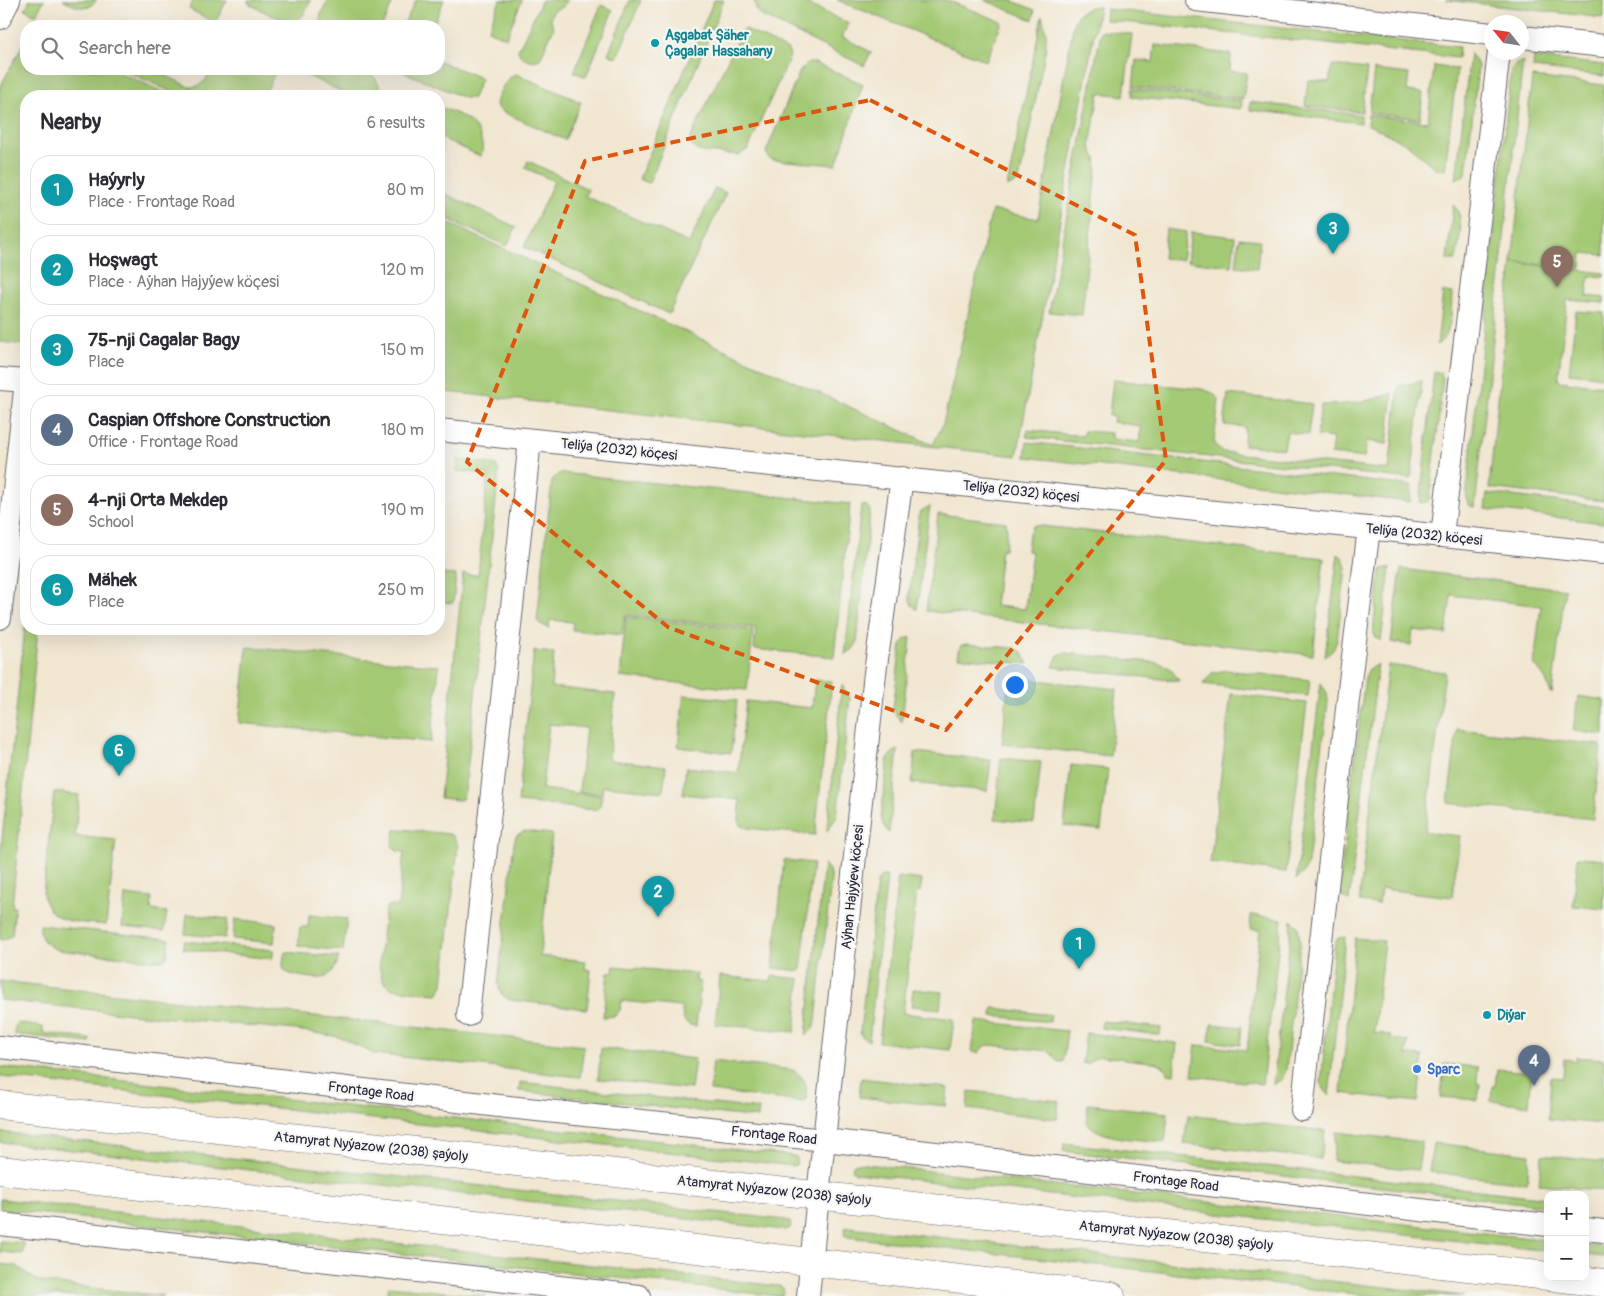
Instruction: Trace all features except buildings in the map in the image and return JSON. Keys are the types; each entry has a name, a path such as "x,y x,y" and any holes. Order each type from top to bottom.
{"main road":[{"name":"Atamyrat Nyýazow (2038) şaýoly","path":"0,1105 1544,1276"},
{"path":"0,1170 1112,1296"},
{"path":"1588,1281 1604,1283"}],"street":[{"path":"0,18 9,0"},
{"path":"1196,0 1484,33"},
{"path":"1529,38 1604,46"},
{"path":"1442,536 1498,60"},
{"path":"0,378 20,380"},
{"name":"Teliýa (2032) köçesi","path":"445,431 1604,554"},
{"path":"0,618 20,436"},
{"path":"468,1015 530,440"},
{"name":"Aýhan Hajyýew köçesi","path":"808,1296 876,674 902,478"},
{"path":"1302,1110 1369,528"},
{"name":"Frontage Road","path":"0,1047 518,1108 825,1140 1544,1225"},
{"path":"0,1224 639,1296"},
{"path":"1589,1229 1604,1231"}],"highlighted area":[{"path":"870,100 1135,235 1166,460 946,730 668,627 467,462 585,161"}],"green space":[{"path":"30,0 44,0 36,15 25,9"},
{"path":"63,0 97,0 89,6 81,7"},
{"path":"194,0 227,0 217,20 209,20 189,9"},
{"path":"248,0 311,0 304,14 298,20 285,20 248,3"},
{"path":"328,0 394,0 385,20 320,20 321,14"},
{"path":"416,0 444,0 436,20 406,20"},
{"path":"500,0 522,0 506,38 488,30"},
{"path":"542,0 567,0 563,7 552,14 551,20 554,27 540,59 526,59 519,54 518,50"},
{"path":"630,0 641,0 617,58 608,54"},
{"path":"714,0 724,0 649,183 639,179"},
{"path":"754,0 800,0 849,24 842,37 871,52 864,66 762,16 757,12"},
{"path":"837,0 947,0 1002,22 986,61"},
{"path":"984,0 1010,0 1035,10 1033,20"},
{"path":"1446,0 1604,0 1604,18"},
{"path":"601,5 613,10 586,77 574,72"},
{"path":"1090,7 1099,7 1017,456 445,392 445,222 933,445 943,424 992,210 1038,219 1074,22 1078,14"},
{"path":"1106,9 1459,47 1458,58 1105,20"},
{"path":"1042,16 1046,32 1046,48 1019,181 1007,187"},
{"path":"745,29 788,50 790,56 748,149 739,155 696,150 691,145 690,139 741,32"},
{"path":"1101,31 1132,34 1124,96 1099,93 1090,146 1096,158 1097,168 1082,315 1049,312"},
{"path":"1155,45 1231,54 1230,71 1247,73 1243,99 1133,87 1136,60 1153,62"},
{"path":"20,50 20,75 125,75 159,90 20,90 20,344 0,342 0,87"},
{"path":"1470,53 1478,67 1466,172 1463,177 1456,180"},
{"path":"1534,57 1604,65 1604,76 1533,68"},
{"path":"1523,61 1475,507 1470,506 1466,499 1511,70 1516,64"},
{"path":"445,63 481,78 473,98 465,98 410,75 445,75"},
{"path":"808,63 815,63 863,84 836,165 773,160 768,157 766,152 800,71"},
{"path":"1332,65 1367,69 1362,112 1305,106 1308,80 1329,82"},
{"path":"1434,66 1457,69 1445,170 1436,169 1407,144 1367,124 1368,115 1428,122"},
{"path":"1374,70 1409,74 1407,91 1423,93 1420,119 1369,113"},
{"path":"516,74 581,102 565,140 501,111 496,106 503,87"},
{"path":"134,75 165,75 189,87 194,87 201,84 208,75 274,75 267,90 168,90"},
{"path":"306,75 371,75 378,82 381,90 338,90"},
{"path":"1532,77 1604,85 1604,255 1582,253 1581,268 1512,262"},
{"path":"1132,89 1242,101 1241,109 1132,97"},
{"path":"1250,102 1361,115 1361,123 1250,110"},
{"path":"445,109 465,118 475,127 482,144 480,156 445,140"},
{"path":"528,161 588,189 585,196 689,243 715,188 726,193 669,314 524,247 554,181 525,168"},
{"path":"445,194 516,227 507,246 445,218"},
{"path":"1453,205 1460,217 1461,224 1456,260 1447,260"},
{"path":"1166,229 1186,232 1182,260 1163,258"},
{"path":"1191,232 1235,237 1232,266 1187,261"},
{"path":"1239,238 1260,240 1257,269 1236,266"},
{"path":"1512,262 1604,273 1604,277 1589,276 1587,296 1604,298 1604,303 1567,300 1558,381 1604,386 1604,501 1489,488"},
{"path":"1443,292 1452,293 1451,315 1449,328 1437,345"},
{"path":"1576,311 1604,313 1604,377 1569,373"},
{"path":"1434,371 1441,373 1443,378 1430,498 1427,502 1420,503"},
{"path":"1113,380 1202,389 1213,393 1219,400 1214,441 1217,448 1223,452 1389,470 1399,386 1422,381 1411,479 1026,437 1028,430 1083,436 1084,431 1111,433 1111,439 1139,442 1141,426 1113,422 1114,416 1109,416"},
{"path":"1393,393 1387,444 1367,441 1364,458 1331,454 1333,438 1317,436 1321,405 1375,399"},
{"path":"1228,394 1312,404 1308,435 1287,432 1284,449 1244,445 1245,427 1224,425"},
{"path":"1027,442 1412,486 1410,502 1025,457"},
{"path":"458,460 496,465 499,471 465,791 462,799 459,800 440,798 463,574 478,575 488,474 457,471"},
{"path":"562,473 850,504 834,657 754,649 756,628 625,615 622,635 572,630 573,622 550,620 549,628 540,624 537,621 552,480"},
{"path":"1487,493 1604,507 1604,523 1485,509"},
{"path":"861,505 867,506 870,511 857,643 845,655"},
{"path":"930,506 917,610 911,604 909,596 919,516 921,511"},
{"path":"938,514 1006,522 1005,549 1001,549 995,606 1025,609 1032,552 1027,551 1029,533 1034,525 1324,558 1313,655 926,611"},
{"path":"1338,554 1343,558 1346,568 1337,641 1333,650 1325,657"},
{"path":"1390,568 1381,641 1375,636 1373,631 1380,574 1382,569"},
{"path":"1401,569 1565,589 1552,694 1545,678 1534,664 1541,606 1451,595 1446,634 1413,630 1411,645 1391,642"},
{"path":"445,574 456,575 453,603 445,602"},
{"path":"626,617 753,630 747,690 620,677"},
{"path":"24,635 37,635 12,907 15,907 12,935 0,940 0,858"},
{"path":"911,637 902,722 893,708 901,645 905,639"},
{"path":"965,644 1015,648 1022,652 1028,664 958,657 960,646"},
{"path":"247,647 439,666 431,742 239,723"},
{"path":"534,651 554,653 551,687 615,694 609,760 666,766 663,792 603,786 602,794 579,792 586,728 549,724 542,789 602,796 600,806 596,810 518,802"},
{"path":"1066,653 1159,663 1170,668 1179,681 1053,667 1058,655"},
{"path":"1378,664 1349,901 1342,896 1339,889 1365,677 1369,669"},
{"path":"1388,665 1445,672 1425,832 1460,836 1452,897 1381,889 1379,904 1359,902"},
{"path":"1227,670 1310,680 1308,696 1203,684 1212,673"},
{"path":"1009,677 1117,689 1110,756 1002,744"},
{"path":"815,680 832,681 815,835 747,828 739,824 740,800 683,794 686,767 738,773 746,701 812,708"},
{"path":"1321,683 1327,693 1328,701 1308,863 1304,872 1296,880"},
{"path":"842,685 850,698 837,817 827,831"},
{"path":"1231,694 1307,703 1286,872 1210,863"},
{"path":"684,695 737,700 731,753 678,747"},
{"path":"1578,696 1604,700 1604,735 1573,731"},
{"path":"1457,729 1601,745 1593,819 1448,803"},
{"path":"898,750 889,833 883,825 881,817 888,758"},
{"path":"915,752 991,760 987,791 912,783"},
{"path":"1001,758 1041,762 1034,823 995,819"},
{"path":"1071,765 1108,769 1101,830 1064,826"},
{"path":"54,792 79,795 75,836 116,840 106,925 77,922 58,917 51,912 46,904 43,894"},
{"path":"395,830 450,834 458,845 443,984 439,993 436,994 393,989 385,984 382,979 379,965 385,911 387,906 398,906 404,852 397,851 392,846"},
{"path":"524,831 552,834 540,956 586,961 585,969 591,970 587,1009 510,1000 499,989 498,983 514,843 516,836"},
{"path":"1578,857 1604,859 1604,909 1573,906"},
{"path":"784,860 813,863 801,971 773,968"},
{"path":"824,864 829,870 831,880 816,1021 814,1028 806,1036"},
{"path":"881,876 887,876 869,1041 862,1037 860,1032 877,882"},
{"path":"898,877 922,880 920,892 917,892 903,1013 954,1019 950,1050 879,1042"},
{"path":"125,895 152,898 151,910 167,912 164,931 122,927"},
{"path":"187,914 228,919 225,938 185,934"},
{"path":"309,915 347,919 343,951 298,946 300,927 308,927"},
{"path":"1251,915 1282,919 1262,1084 1192,1076 1196,1045 1247,1050 1260,930 1250,929"},
{"path":"235,919 276,924 274,943 233,939"},
{"path":"1292,920 1298,927 1300,943 1286,1070 1282,1079 1273,1085"},
{"path":"40,925 169,939 167,957 162,961 58,950 44,941"},
{"path":"1345,937 1329,1096 1321,1084 1334,946 1338,938"},
{"path":"1355,938 1384,941 1374,1033 1391,1035 1391,1039 1408,1041 1406,1055 1423,1056 1418,1102 1341,1093"},
{"path":"184,941 274,950 272,959 183,949"},
{"path":"285,952 339,957 335,968 329,975 323,978 312,978 298,976 285,971 283,964"},
{"path":"614,966 697,974 696,981 701,982 696,1026 684,1021 681,1007 622,1001 620,1010 615,1016 603,1017 608,972 613,972"},
{"path":"720,976 771,981 772,976 800,979 795,1032 715,1024"},
{"path":"0,981 584,1046 580,1077 374,1054 339,1037 296,1030 0,1000"},
{"path":"913,989 942,992 940,1009 911,1006"},
{"path":"993,1008 1051,1015 1050,1022 992,1016"},
{"path":"976,1021 1067,1031 1063,1062 1058,1062 1048,1051 990,1045 985,1046 978,1053 972,1052"},
{"path":"1102,1021 1161,1028 1160,1035 1101,1028"},
{"path":"16,1023 43,1027 43,1033 90,1039 90,1043 14,1034"},
{"path":"1212,1024 1242,1027 1240,1045 1209,1041"},
{"path":"1086,1033 1177,1043 1174,1074 1168,1073 1158,1063 1100,1056 1088,1064 1082,1063"},
{"path":"601,1048 695,1059 691,1089 598,1079"},
{"path":"1576,1057 1604,1059 1604,1124 1548,1119 1551,1077 1563,1078 1564,1059 1576,1061"},
{"path":"713,1061 793,1070 805,1082 806,1099 803,1102 710,1091"},
{"path":"1444,1064 1478,1067 1477,1083 1480,1084 1478,1100 1441,1097"},
{"path":"0,1067 794,1156 797,1158 796,1165 793,1166 0,1077"},
{"path":"1497,1069 1532,1072 1529,1105 1491,1101 1492,1086 1495,1086"},
{"path":"861,1078 948,1088 946,1106 859,1097"},
{"path":"520,1082 759,1109 758,1118 519,1091"},
{"path":"969,1091 1059,1101 1057,1119 967,1109"},
{"path":"1088,1104 1168,1113 1165,1142 1123,1138 1102,1133 1086,1122"},
{"path":"1188,1115 1325,1131 1321,1159 1184,1144"},
{"path":"0,1132 786,1220 790,1222 791,1226 785,1230 0,1142"},
{"path":"1336,1132 1422,1142 1418,1170 1333,1161"},
{"path":"1064,1143 1544,1198 1544,1206 1063,1151"},
{"path":"1433,1143 1530,1154 1527,1183 1429,1172"},
{"path":"1542,1155 1604,1162 1604,1191 1539,1184"},
{"path":"854,1164 1544,1240 1544,1251 856,1173 852,1168"},
{"path":"0,1199 779,1286 783,1288 784,1292 778,1296 0,1209"},
{"path":"845,1228 1464,1296 1374,1296 848,1237 844,1235"},
{"path":"0,1241 24,1243 23,1254 0,1252"},
{"path":"1589,1245 1604,1247 1604,1257 1589,1255"},
{"path":"0,1264 17,1266 36,1280 47,1283 164,1296 0,1296"},
{"path":"389,1286 485,1296 408,1296 387,1294"}],"place":[{"name":"Aşgabat Şäher Çagalar Hassahany","path":"655,43"},
{"name":"75-nji Cagalar Bagy","path":"1333,254"},
{"name":"4-nji Orta Mekdep","path":"1557,287"},
{"name":"Mähek","path":"119,776"},
{"name":"Hoşwagt","path":"658,917"},
{"name":"Haýyrly","path":"1079,969"},
{"name":"Diýar","path":"1487,1015"},
{"name":"Sparc","path":"1417,1069"},
{"name":"Caspian Offshore Construction","path":"1534,1086"}]}
